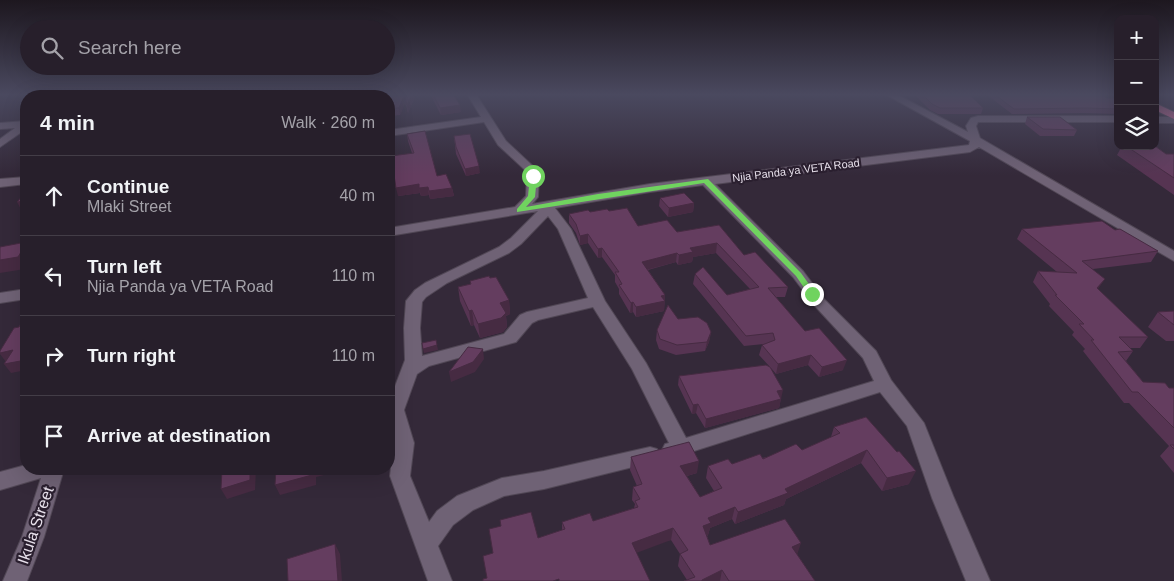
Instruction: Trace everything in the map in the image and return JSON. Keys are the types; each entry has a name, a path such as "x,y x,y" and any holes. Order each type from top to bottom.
{"street":[{"path":"395,132 471,121"},
{"path":"487,121 502,143 530,169 533,176 532,197 519,210"},
{"path":"940,121 1174,257"},
{"path":"973,121 971,126 975,140"},
{"path":"0,126 20,124"},
{"path":"0,144 20,129"},
{"name":"Njia Panda ya VETA Road","path":"395,231 706,181 945,153 970,149 974,147 975,140"},
{"path":"0,182 20,181"},
{"path":"706,181 798,274 819,302 863,346 875,364 884,384 915,423 943,498 978,581"},
{"path":"395,404 412,370 414,355 412,328 414,301 418,295 428,288 505,250 523,236 534,219 548,207 564,229 597,301 640,367 681,447"},
{"path":"0,298 20,295"},
{"path":"412,370 423,362 510,338 526,319 533,316 597,301"},
{"path":"426,544 445,518 465,503 502,487 600,468 681,447 884,384"},
{"path":"395,418 404,443 400,482 440,581"},
{"path":"0,481 22,475"},
{"name":"Ikula Street","path":"15,581 33,537 52,475"}],"building":[{"path":"1032,121 1065,121 1077,130 1043,129"},
{"path":"425,131 437,176 446,174 452,188 429,191 428,187 419,188 419,184 396,188 395,155 414,153 407,134"},
{"path":"470,134 479,166 465,169 456,147 454,136"},
{"path":"1159,149 1166,154 1174,154 1174,178 1132,150"},
{"path":"684,193 694,203 669,208 660,198"},
{"path":"627,208 638,226 667,220 677,232 719,225 744,255 755,252 788,287 768,288 805,331 819,328 847,360 822,367 811,355 778,364 762,345 775,340 773,333 746,336 695,274 703,267 727,295 759,287 717,243 690,248 693,252 679,255 677,253 642,262 665,295 661,296 665,301 636,307 633,302 631,303 619,285 622,284 615,272 619,272 602,248 598,249 588,234 580,236 576,224 569,214 588,210 590,212"},
{"path":"1102,221 1115,230 1120,229 1158,251 1082,261 1105,279 1097,288 1148,337 1119,337 1133,351 1118,352 1143,382 1165,383 1169,388 1174,388 1174,428 1138,392 1132,392 1091,340 1094,340 1079,324 1084,324 1055,295 1057,295 1038,271 1077,273 1022,229"},
{"path":"20,243 20,254 18,257 0,260 0,247"},
{"path":"489,276 490,278 496,277 509,300 500,303 506,313 501,318 478,324 472,310 469,311 458,287 471,284 470,281"},
{"path":"668,305 678,319 698,317 707,323 711,332 707,342 677,345 660,339 657,330"},
{"path":"1174,311 1174,325 1158,312"},
{"path":"20,325 20,361 4,364 13,350 0,353 0,351 14,328"},
{"path":"436,340 437,345 423,349 422,343"},
{"path":"468,347 483,349 473,362 449,372"},
{"path":"766,365 770,367 783,390 777,391 781,399 706,419 698,404 693,405 679,376"},
{"path":"866,417 916,471 887,478 867,450 785,489 788,493 738,512 735,507 708,518 711,523 703,526 710,545 785,519 801,543 792,547 815,581 729,581 722,570 702,581 684,581 695,577 680,554 688,550 673,528 632,543 650,581 559,581 559,579 553,581 483,581 483,579 487,578 483,556 493,553 489,529 501,526 500,520 531,512 538,538 565,529 562,522 590,513 593,521 638,507 635,501 640,499 633,487 642,484 631,457 689,442 699,461 680,466 700,497 722,488 708,466 728,459 732,464 760,454 763,459 796,444 802,450 840,433 834,427"},
{"path":"222,475 250,475 250,480 221,489"},
{"path":"276,475 312,475 275,485"},
{"path":"335,544 338,581 288,581 287,559"}],"route":[{"path":"533,176 532,197 519,210 598,196 706,181 798,274 812,294"}]}
